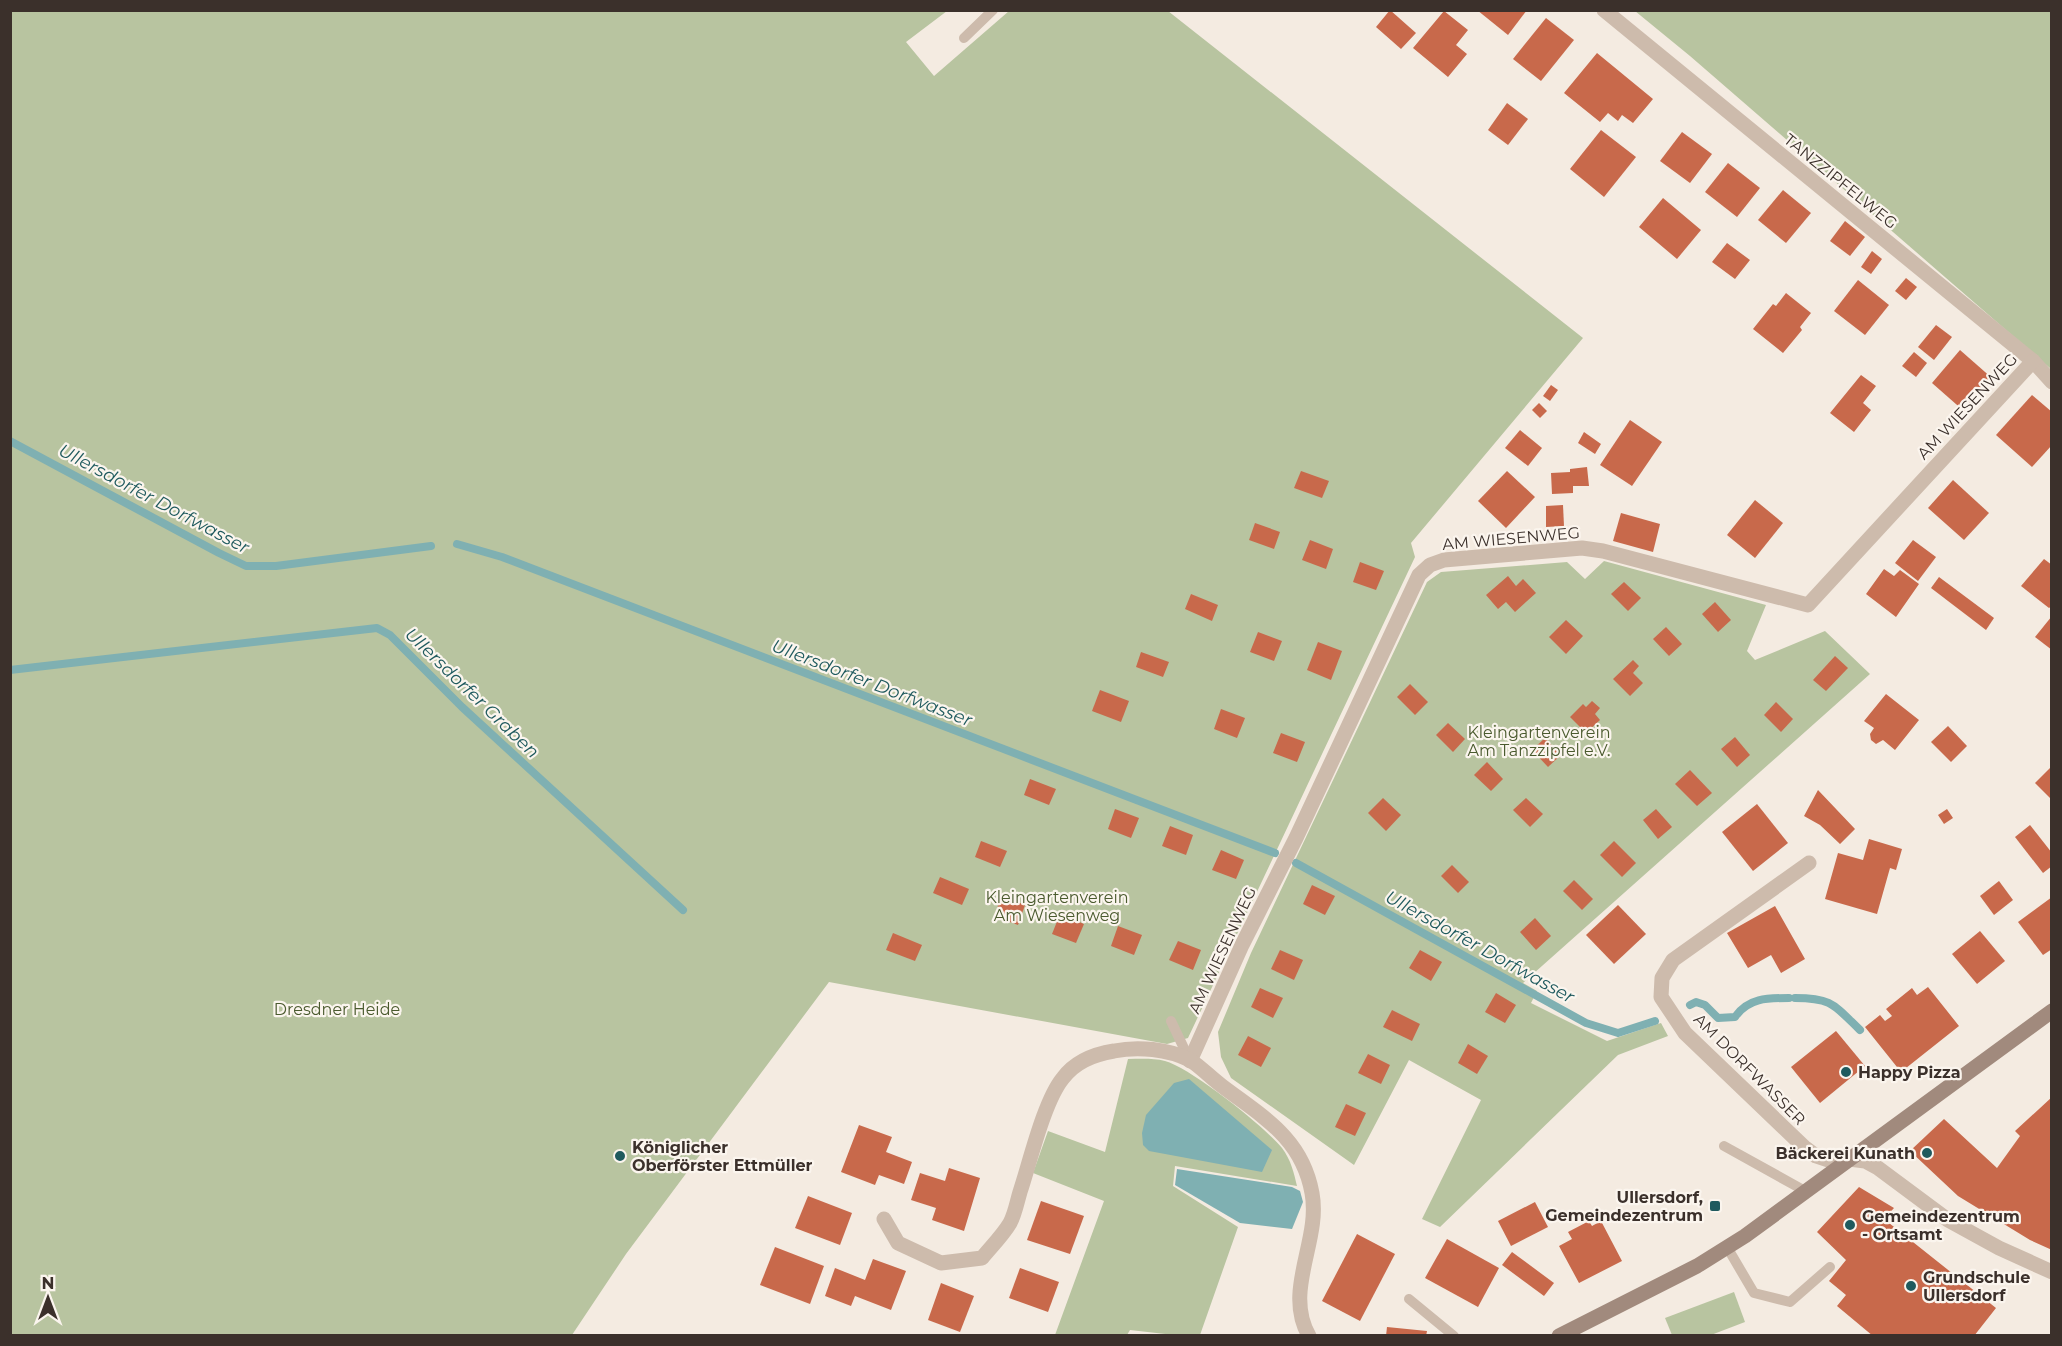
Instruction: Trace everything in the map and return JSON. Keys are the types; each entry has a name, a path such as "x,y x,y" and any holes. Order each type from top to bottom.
{"main road":[{"path":"1559,1335 1697,1266 1727,1248 1807,1192 2052,1011"}],"street":[{"name":"TANZZIPFELWEG","path":"1604,10 2033,361 2052,382"},
{"name":"AM WIESENWEG","path":"1190,1060 1242,945 1296,838 1419,575 1430,565 1444,560 1582,549 1603,551 1808,605 2033,361"},
{"name":"AM DORFWASSER","path":"1809,863 1673,960 1662,978 1661,997 1685,1033 1804,1148 1816,1156 1831,1161 1849,1159 1865,1161 1878,1168 1948,1220 1999,1248 2052,1272"},
{"path":"884,1219 898,1243 941,1263 982,1258 1011,1222 1050,1102 1062,1079 1071,1069 1095,1056 1127,1048 1170,1053 1190,1060 1275,1126 1294,1145 1312,1193 1314,1213 1299,1300 1302,1322 1309,1335"}],"lane":[{"path":"964,38 993,10"},
{"path":"1171,1021 1190,1060"},
{"path":"1724,1146 1807,1192"},
{"path":"1727,1248 1754,1293 1790,1302 1830,1267"},
{"path":"1409,1299 1454,1335"}],"green space":[{"path":"10,11 947,11 906,42 934,76 1009,11 1168,11 1583,338 1411,543 1415,557 1188,1038 1167,1044 829,982 626,1254 572,1335 11,1335"},
{"path":"1635,11 2051,11 2051,369 1690,56"},
{"name":"Kleingartenverein Am Tanzzipfel e.V.","path":"1604,561 1766,605 1747,651 1755,660 1825,631 1870,674 1523,983 1537,991 1531,1003 1607,1041 1661,1023 1668,1036 1618,1055 1440,1227 1422,1219 1481,1100 1409,1060 1354,1165 1231,1078 1221,1057 1218,1032 1251,953 1427,582 1441,572 1567,562 1585,579"},
{"path":"1128,1059 1165,1061 1192,1074 1209,1086 1260,1126 1282,1148 1290,1162 1297,1186 1175,1166 1173,1186 1238,1227 1200,1335 1174,1335 1130,1330 1127,1335 1055,1335 1104,1201 1033,1173 1048,1131 1105,1152"},
{"path":"1734,1292 1745,1322 1711,1335 1672,1335 1665,1318"}],"water":[{"path":"1189,1079 1272,1150 1262,1172 1149,1151 1143,1145 1142,1133 1146,1115 1174,1083"},
{"path":"1177,1169 1292,1187 1300,1191 1303,1202 1292,1229 1240,1223 1175,1185"}],"building":[{"path":"1390,10 1416,33 1401,49 1376,27"},
{"path":"1477,10 1527,10 1508,35"},
{"path":"1444,11 1468,30 1456,45 1467,54 1448,77 1413,48"},
{"path":"1546,18 1574,40 1541,81 1513,59"},
{"path":"1597,53 1653,99 1633,123 1622,115 1618,121 1608,113 1600,122 1564,93"},
{"path":"1507,103 1528,119 1508,145 1488,130"},
{"path":"1601,130 1636,157 1604,197 1570,169"},
{"path":"1682,132 1712,154 1690,183 1660,161"},
{"path":"1728,163 1760,188 1737,217 1705,192"},
{"path":"1783,190 1811,213 1786,243 1758,220"},
{"path":"1663,198 1701,230 1677,259 1639,227"},
{"path":"1845,221 1865,237 1850,256 1830,241"},
{"path":"1727,243 1750,260 1735,279 1712,262"},
{"path":"1872,251 1882,259 1871,274 1861,267"},
{"path":"1906,278 1917,287 1906,300 1895,291"},
{"path":"1858,280 1889,305 1865,335 1834,311"},
{"path":"1786,293 1811,313 1800,327 1802,330 1783,353 1753,329 1773,304 1776,306"},
{"path":"1936,325 1952,337 1934,360 1918,347"},
{"path":"1960,350 1993,379 1965,412 1932,383"},
{"path":"1914,352 1927,363 1916,377 1902,366"},
{"path":"1861,375 1876,386 1863,403 1871,410 1854,432 1830,413"},
{"path":"1551,385 1558,390 1550,401 1543,396"},
{"path":"2032,395 2052,412 2052,445 2032,467 1996,435"},
{"path":"1539,403 1547,411 1540,418 1532,410"},
{"path":"1630,420 1662,442 1632,486 1600,465"},
{"path":"1520,430 1542,448 1528,466 1505,448"},
{"path":"1584,432 1601,444 1595,454 1578,443"},
{"path":"1587,467 1589,486 1573,486 1573,493 1552,494 1551,473 1570,472 1570,469"},
{"path":"1301,471 1329,481 1322,498 1294,488"},
{"path":"1507,471 1535,497 1506,528 1478,501"},
{"path":"1953,480 1989,513 1964,540 1928,508"},
{"path":"1755,500 1783,523 1755,558 1727,535"},
{"path":"1563,505 1564,526 1546,527 1546,506"},
{"path":"1621,513 1660,524 1653,552 1613,541"},
{"path":"1255,523 1280,532 1274,549 1249,540"},
{"path":"1310,540 1333,549 1326,569 1302,560"},
{"path":"1913,540 1936,557 1918,581 1895,563"},
{"path":"2044,559 2052,565 2052,606 2049,608 2021,586"},
{"path":"1360,562 1384,571 1376,590 1353,582"},
{"path":"1884,569 1894,576 1900,570 1919,584 1896,617 1866,594"},
{"path":"1508,576 1516,586 1523,579 1536,593 1515,612 1506,602 1498,609 1486,595"},
{"path":"1939,577 1994,618 1986,630 1931,588"},
{"path":"1624,582 1641,598 1628,611 1611,594"},
{"path":"1191,594 1218,605 1212,621 1185,609"},
{"path":"1715,602 1731,620 1718,632 1702,614"},
{"path":"2052,616 2052,650 2035,637"},
{"path":"1566,620 1583,636 1566,654 1549,637"},
{"path":"1666,627 1682,644 1669,656 1653,639"},
{"path":"1258,632 1282,641 1274,661 1250,652"},
{"path":"1318,642 1342,651 1331,680 1307,670"},
{"path":"1141,652 1169,662 1163,677 1136,667"},
{"path":"1835,656 1848,668 1826,691 1813,680"},
{"path":"1633,660 1639,666 1633,673 1643,683 1630,696 1613,679"},
{"path":"1410,684 1428,702 1415,715 1397,697"},
{"path":"1100,690 1129,701 1121,722 1092,711"},
{"path":"1886,694 1919,720 1895,750 1883,740 1876,744 1871,740 1870,734 1874,728 1864,721"},
{"path":"1592,701 1600,708 1595,714 1600,720 1586,733 1570,717 1583,704 1586,707"},
{"path":"1776,702 1793,719 1781,732 1764,715"},
{"path":"1221,709 1245,718 1237,738 1214,729"},
{"path":"1448,723 1465,739 1453,752 1436,735"},
{"path":"1948,726 1967,746 1951,762 1931,742"},
{"path":"1281,733 1305,742 1297,762 1273,753"},
{"path":"1735,737 1750,755 1737,767 1721,749"},
{"path":"1545,738 1561,755 1548,767 1532,750"},
{"path":"1487,762 1503,779 1491,791 1474,775"},
{"path":"2050,768 2052,769 2052,800 2035,783"},
{"path":"1690,770 1712,793 1697,806 1675,784"},
{"path":"1030,779 1056,789 1049,805 1024,795"},
{"path":"1818,790 1855,829 1840,844 1820,825 1804,816"},
{"path":"1383,798 1401,815 1386,831 1368,813"},
{"path":"1526,798 1543,814 1530,827 1513,810"},
{"path":"1757,804 1788,843 1753,871 1722,832"},
{"path":"1115,809 1139,818 1131,838 1108,829"},
{"path":"1656,809 1672,827 1658,839 1643,820"},
{"path":"1947,809 1953,818 1944,824 1938,815"},
{"path":"2030,825 2052,853 2052,866 2043,873 2015,837"},
{"path":"1170,826 1193,835 1186,855 1162,846"},
{"path":"1869,839 1902,849 1896,870 1890,868 1877,914 1825,899 1838,853 1863,860"},
{"path":"981,841 1007,851 1000,867 975,857"},
{"path":"1614,841 1636,863 1622,877 1600,855"},
{"path":"1221,850 1244,860 1236,879 1212,870"},
{"path":"1452,865 1469,882 1458,893 1441,876"},
{"path":"940,877 969,889 962,905 933,893"},
{"path":"1574,880 1593,899 1582,910 1563,891"},
{"path":"1999,881 2013,900 1994,915 1980,896"},
{"path":"1312,885 1335,896 1325,915 1303,904"},
{"path":"1002,896 1025,905 1018,925 994,916"},
{"path":"2052,897 2052,949 2043,955 2018,922"},
{"path":"1618,905 1646,934 1614,964 1586,935"},
{"path":"1775,906 1805,959 1781,973 1771,955 1748,968 1727,933"},
{"path":"1060,914 1084,924 1076,943 1052,934"},
{"path":"1535,918 1551,936 1536,950 1520,932"},
{"path":"1118,926 1142,935 1134,955 1111,946"},
{"path":"1980,931 2005,961 1977,984 1952,954"},
{"path":"893,933 922,945 915,961 886,950"},
{"path":"1178,941 1201,950 1193,970 1169,960"},
{"path":"1280,950 1303,960 1294,980 1271,969"},
{"path":"1420,950 1442,962 1431,981 1409,968"},
{"path":"1928,987 1959,1026 1901,1072 1865,1027 1880,1015 1885,1021 1892,1016 1886,1009 1912,988 1917,995"},
{"path":"1260,988 1283,998 1273,1018 1251,1007"},
{"path":"1496,993 1516,1005 1505,1023 1485,1012"},
{"path":"1392,1010 1420,1024 1412,1041 1383,1027"},
{"path":"1836,1031 1865,1066 1820,1103 1791,1067"},
{"path":"1248,1036 1271,1048 1261,1067 1238,1055"},
{"path":"1468,1044 1488,1056 1477,1074 1458,1063"},
{"path":"1368,1054 1390,1065 1381,1084 1358,1073"},
{"path":"2052,1097 2052,1250 2030,1240 1958,1196 1910,1151 1944,1119 1997,1168 2020,1136 2015,1131"},
{"path":"1346,1104 1366,1113 1355,1136 1335,1127"},
{"path":"859,1125 892,1137 886,1152 912,1162 904,1184 879,1175 875,1185 841,1172"},
{"path":"949,1168 980,1178 964,1231 932,1220 936,1208 911,1200 920,1173 945,1181"},
{"path":"1859,1187 1894,1208 1884,1219 1996,1308 1974,1336 1873,1336 1837,1306 1846,1295 1829,1281 1846,1260 1817,1232"},
{"path":"808,1196 852,1213 840,1245 795,1228"},
{"path":"1041,1201 1084,1216 1070,1254 1027,1240"},
{"path":"1535,1202 1548,1227 1511,1246 1498,1221"},
{"path":"1589,1221 1592,1226 1601,1221 1622,1261 1579,1283 1559,1246 1572,1239 1568,1232"},
{"path":"1357,1234 1395,1254 1360,1321 1322,1301"},
{"path":"1447,1239 1499,1268 1478,1307 1425,1278"},
{"path":"775,1247 824,1266 810,1304 760,1285"},
{"path":"1512,1252 1554,1283 1544,1296 1502,1265"},
{"path":"873,1259 906,1271 891,1310 855,1296 851,1306 825,1296 835,1268 865,1280"},
{"path":"1020,1268 1059,1282 1048,1312 1009,1298"},
{"path":"941,1283 974,1296 960,1332 928,1320"},
{"path":"1387,1327 1427,1331 1426,1336 1386,1336"}],"waterway":[{"name":"Ullersdorfer Dorfwasser","path":"10,441 246,566 276,566 431,546"},
{"name":"Ullersdorfer Dorfwasser","path":"457,544 502,557 1275,853"},
{"name":"Ullersdorfer Graben","path":"10,670 377,628 390,635 462,707 683,910"},
{"name":"Ullersdorfer Dorfwasser","path":"1296,863 1586,1023 1618,1033 1655,1021"},
{"name":"Ullersdorfer Dorfwasser","path":"1690,1005 1696,1002 1705,1005 1718,1018 1735,1017 1746,1006 1759,1000 1789,998"},
{"name":"Ullersdorfer Dorfwasser","path":"1795,998 1817,999 1832,1005 1860,1030"}],"place":[{"name":"Happy Pizza","path":"1846,1072"},
{"name":"Bäckerei Kunath","path":"1927,1153"},
{"name":"Königlicher Oberförster Ettmüller","path":"620,1156"},
{"name":"Ullersdorf, Gemeindezentrum","path":"1715,1206"},
{"name":"Gemeindezentrum - Ortsamt","path":"1850,1225"},
{"name":"Grundschule Ullersdorf","path":"1911,1286"}],"park label":[{"name":"Kleingartenverein Am Wiesenweg","path":"1057,906"},
{"name":"Dresdner Heide","path":"337,1009"}]}
